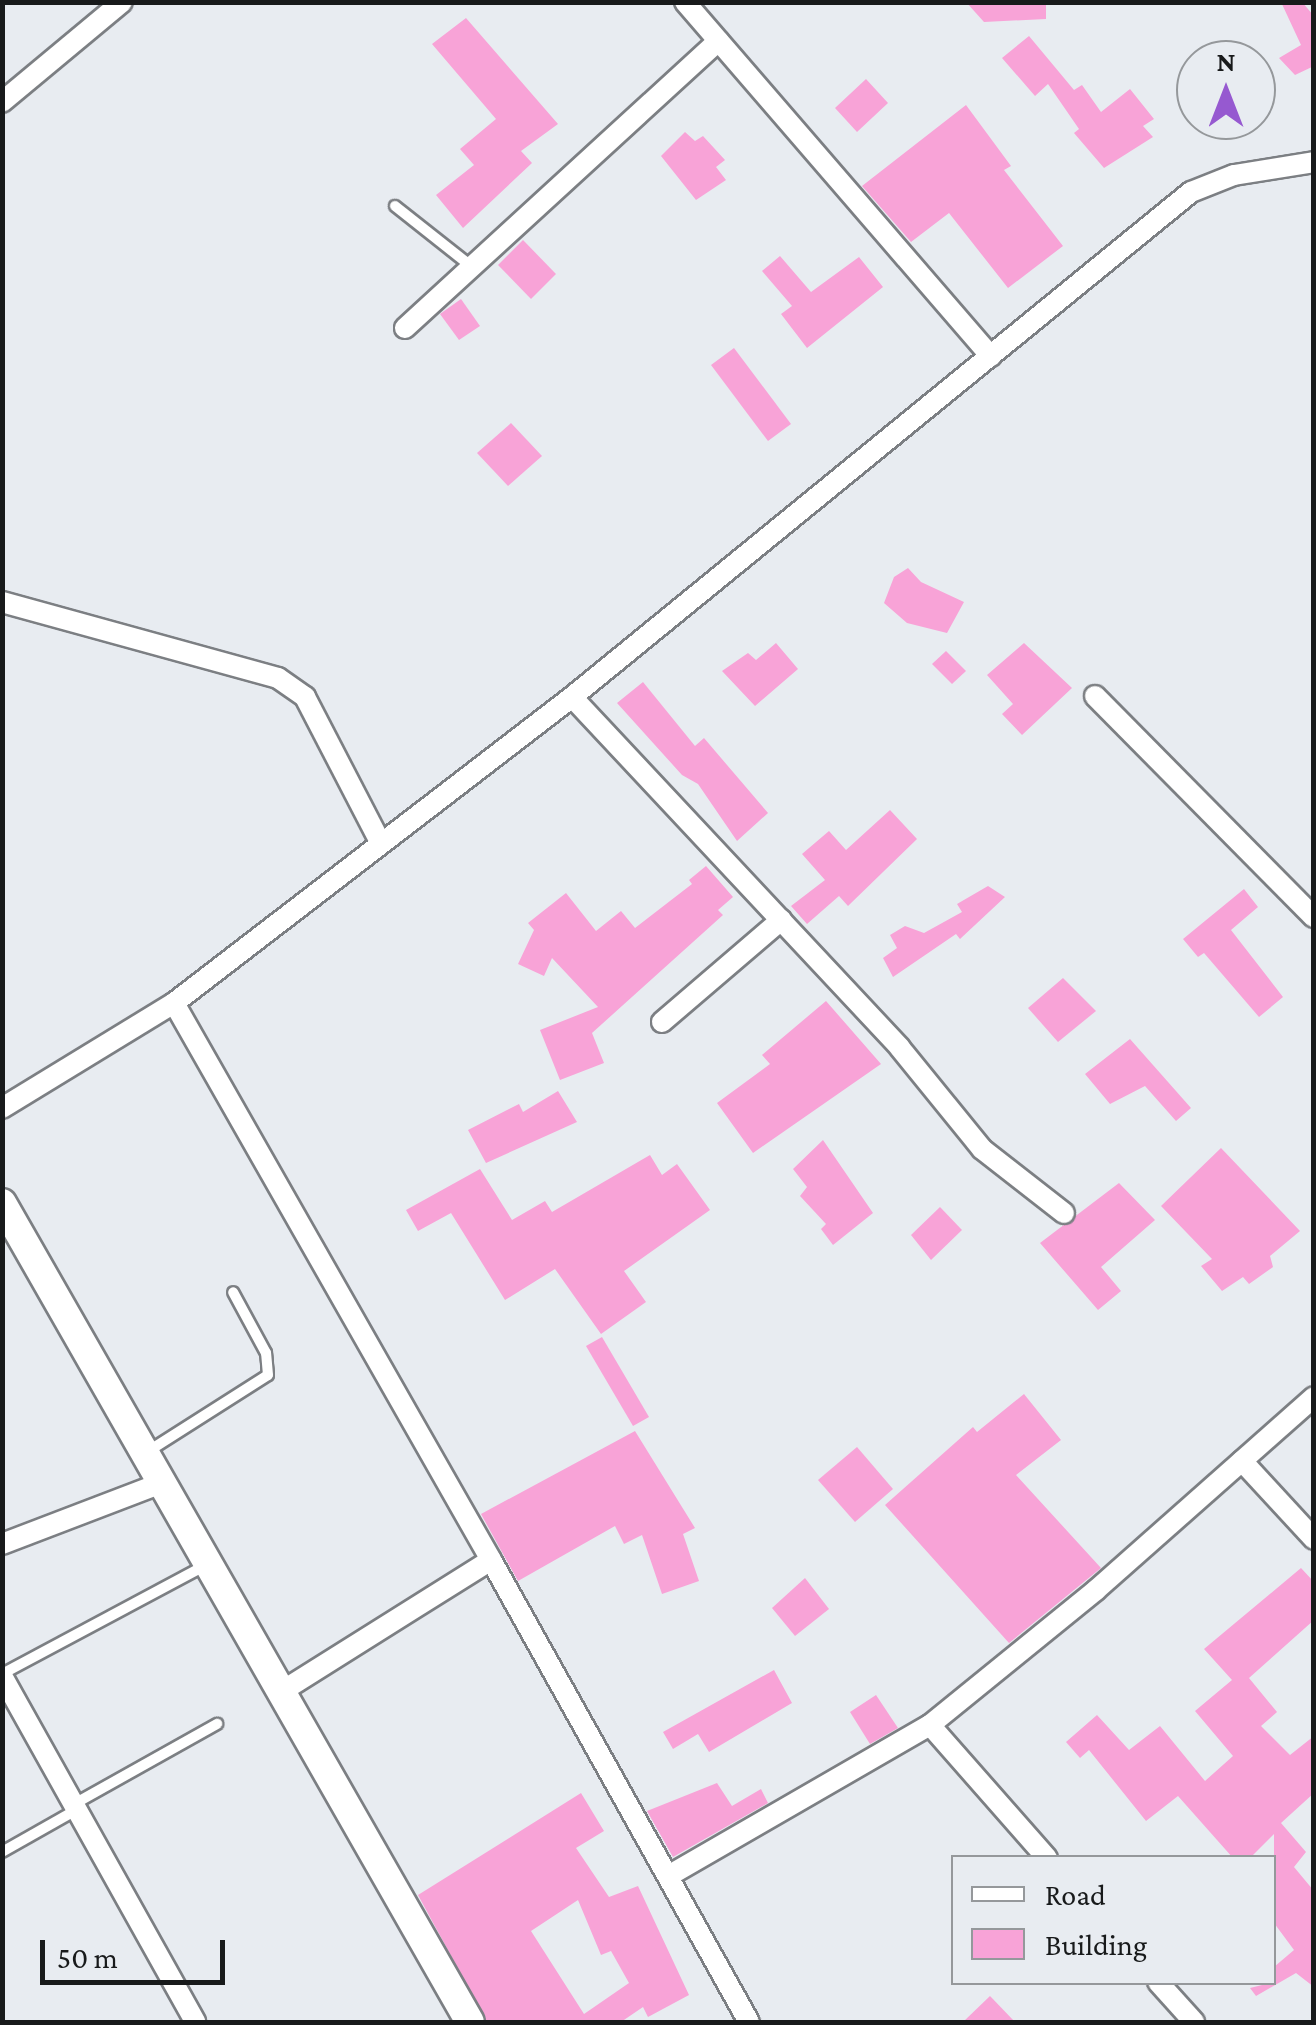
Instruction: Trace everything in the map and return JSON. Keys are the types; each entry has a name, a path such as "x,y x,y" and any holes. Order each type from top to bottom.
{"street":[{"path":"2,102 122,2"},
{"path":"685,2 990,356"},
{"path":"405,328 718,42"},
{"path":"2,1108 174,1003 380,840 572,697 1191,192 1234,174 1314,162"},
{"path":"2,602 278,678 306,698 380,840"},
{"path":"1095,696 1314,917"},
{"path":"572,697 900,1048 982,1149 1064,1213"},
{"path":"662,1022 781,920"},
{"path":"174,1003 670,1875 749,2022"},
{"path":"2,1203 284,1690 470,2022"},
{"path":"670,1875 930,1725 1314,1397"},
{"path":"1242,1461 1314,1539"},
{"path":"2,1544 164,1482"},
{"path":"284,1690 492,1560"},
{"path":"2,1675 194,2022"},
{"path":"930,1725 1044,1855"},
{"path":"1161,1985 1194,2022"}],"lane":[{"path":"395,206 472,267"},
{"path":"146,1452 268,1375 266,1353 234,1292"},
{"path":"2,1675 210,1563"},
{"path":"2,1852 217,1724"}],"building":[{"path":"966,2 1046,2 1046,19 984,22"},
{"path":"1281,2 1302,2 1314,16 1314,66 1295,75 1279,58 1301,45"},
{"path":"466,18 558,124 521,151 532,163 463,228 436,195 474,165 460,149 496,119 432,44"},
{"path":"1029,36 1074,90 1082,85 1101,112 1130,89 1154,119 1143,126 1153,137 1104,168 1074,133 1079,129 1048,84 1035,96 1002,58"},
{"path":"866,79 888,103 857,132 835,108"},
{"path":"966,105 1011,166 1004,170 1063,246 1008,288 949,213 911,242 862,186"},
{"path":"685,132 695,141 703,136 725,160 716,167 726,180 696,200 661,156"},
{"path":"523,240 556,274 531,299 498,265"},
{"path":"780,256 811,292 859,257 883,287 807,348 781,314 792,306 762,271"},
{"path":"461,299 480,326 459,340 440,314"},
{"path":"734,348 791,424 768,441 711,365"},
{"path":"511,423 542,456 508,486 477,453"},
{"path":"908,568 921,582 964,602 947,633 907,623 884,603 894,577"},
{"path":"776,643 798,669 755,706 722,671 748,653 756,660"},
{"path":"1024,643 1072,688 1022,735 1002,714 1013,704 987,675"},
{"path":"946,651 966,671 952,684 932,664"},
{"path":"643,682 695,746 704,738 768,813 737,841 698,784 682,775 617,703"},
{"path":"890,810 917,839 848,906 839,896 807,924 791,906 825,880 802,854 829,831 846,850"},
{"path":"706,866 733,897 718,910 723,915 592,1033 604,1063 560,1080 540,1030 598,1007 552,958 544,976 518,964 534,930 528,923 566,893 596,931 621,911 635,928 692,884 689,880"},
{"path":"988,886 1005,897 960,939 956,934 893,977 883,958 897,948 890,935 905,926 924,933 962,912 957,904"},
{"path":"1244,889 1258,907 1231,930 1283,997 1259,1017 1204,953 1198,957 1183,939"},
{"path":"1063,978 1096,1011 1058,1042 1028,1008"},
{"path":"826,1001 881,1064 753,1153 717,1103 770,1064 762,1055"},
{"path":"1130,1039 1191,1108 1176,1121 1145,1086 1110,1104 1085,1074"},
{"path":"558,1091 577,1122 486,1163 468,1130 519,1104 523,1112"},
{"path":"823,1140 873,1213 833,1245 821,1229 826,1224 800,1196 807,1187 793,1169"},
{"path":"1221,1148 1300,1231 1270,1256 1273,1267 1249,1284 1243,1277 1222,1291 1201,1266 1212,1259 1161,1206"},
{"path":"650,1155 662,1175 677,1164 710,1210 624,1271 646,1302 601,1334 555,1269 505,1300 451,1213 418,1231 406,1210 480,1169 512,1220 545,1201 552,1212"},
{"path":"1119,1183 1155,1220 1101,1267 1121,1291 1098,1310 1040,1243"},
{"path":"940,1207 962,1230 931,1260 911,1235"},
{"path":"602,1337 649,1417 633,1426 586,1346"},
{"path":"1024,1394 1061,1440 1016,1475 1101,1568 1009,1643 885,1505 973,1427 977,1432"},
{"path":"635,1431 695,1528 683,1534 699,1581 662,1594 642,1535 624,1544 615,1526 518,1581 481,1514"},
{"path":"857,1447 893,1489 855,1522 818,1480"},
{"path":"1301,1568 1314,1582 1314,1620 1249,1678 1277,1712 1261,1726 1290,1755 1314,1736 1314,1793 1281,1823 1306,1852 1294,1867 1314,1891 1314,1987 1296,1973 1276,1984 1276,1965 1294,1950 1276,1926 1274,1834 1253,1855 1230,1855 1178,1796 1146,1821 1089,1750 1080,1758 1066,1742 1097,1715 1129,1750 1160,1726 1205,1781 1233,1756 1195,1711 1232,1680 1204,1649"},
{"path":"805,1578 829,1609 795,1636 772,1608"},
{"path":"774,1670 792,1703 709,1752 698,1734 673,1749 663,1732"},
{"path":"876,1695 898,1728 870,1744 850,1712"},
{"path":"717,1783 732,1806 761,1789 768,1803 673,1857 647,1811"},
{"path":"581,1793 604,1831 576,1848 609,1897 638,1886 689,1995 648,2017 643,2007 621,2022 487,2022 418,1895","holes":["578,1900 601,1955 611,1951 629,1983 584,2014 531,1931"]},
{"path":"1262,1985 1275,1985 1256,1996 1250,1988"},
{"path":"990,1996 1015,2022 963,2022"}]}
